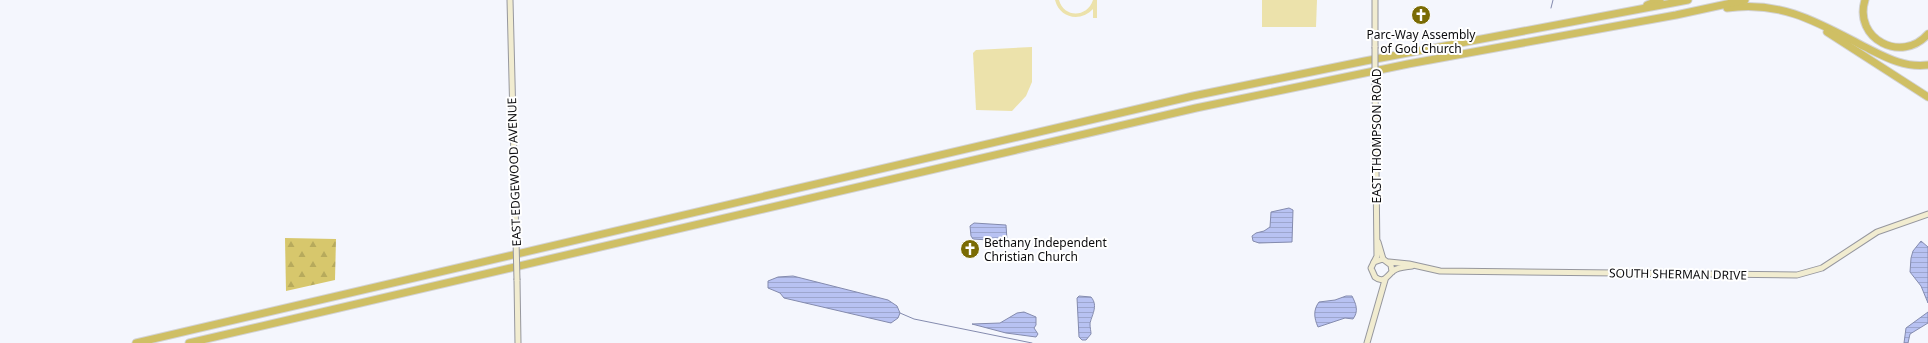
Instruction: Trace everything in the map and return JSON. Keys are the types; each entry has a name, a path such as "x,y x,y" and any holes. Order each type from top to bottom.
{"highway":[{"path":"1634,9 1660,0"},
{"path":"136,343 1193,96 1365,61 1688,0"},
{"path":"189,343 1196,108 1408,64 1676,15 1745,0"},
{"path":"1864,0 1864,22 1872,36 1882,44 1894,47 1906,47 1918,43 1928,34"},
{"path":"1676,15 1693,15 1749,6 1775,7 1800,15 1891,60 1906,64 1928,65"},
{"path":"1800,15 1928,97"}],"main road":[{"name":"EAST EDGEWOOD AVENUE","path":"510,0 518,343"},
{"name":"EAST THOMPSON ROAD","path":"1374,262 1376,256 1375,0"},
{"name":"SOUTH SHERMAN DRIVE","path":"1389,262 1409,264 1440,271 1797,275 1819,269 1877,232 1928,214"},
{"name":"EAST THOMPSON ROAD","path":"1376,225 1377,236 1384,259"},
{"path":"1367,343 1384,280 1392,272 1389,262 1384,259 1374,262 1371,272 1378,279 1384,280"},
{"name":"SOUTH SHERMAN DRIVE","path":"1392,272 1399,268 1414,265"},
{"path":"1378,279 1378,305"}],"green space":[{"path":"285,238 336,239 335,280 286,291"}],"shaded area":[{"path":"1055,0 1059,0 1062,6 1070,13 1076,14 1086,10 1093,0 1097,0 1097,18 1093,18 1093,9 1083,16 1077,17 1066,15 1061,11"},
{"path":"1262,0 1317,0 1316,27 1262,27"},
{"path":"1032,47 1032,82 1026,96 1012,111 976,110 973,53 976,50"}],"water":[{"path":"1289,208 1293,210 1292,242 1259,243 1253,241 1252,236 1270,227 1271,212"},
{"path":"974,223 1006,225 1007,240 973,239 971,236 970,226"},
{"path":"1921,241 1928,247 1928,303 1921,286 1910,272 1913,251"},
{"path":"793,276 888,300 897,306 900,313 898,318 891,323 784,298 780,293 768,288 768,281 778,277"},
{"path":"1079,296 1091,297 1094,304 1094,311 1090,324 1091,334 1086,340 1082,340 1079,337 1077,298"},
{"path":"1346,296 1352,296 1356,305 1356,313 1353,319 1345,318 1318,327 1315,314 1319,302 1335,300"},
{"path":"1024,312 1036,317 1036,325 1034,328 1038,334 1036,337 1006,333 972,324 1000,323 1017,313"},
{"path":"1928,312 1928,323 1910,334 1908,343 1904,343 1906,328"}],"waterway":[{"path":"1551,8 1553,0"},
{"path":"900,313 914,319 1032,343"}],"place":[{"name":"Parc-Way Assembly of God Church","path":"1421,15"},
{"name":"Bethany Independent Christian Church","path":"970,249"}]}
